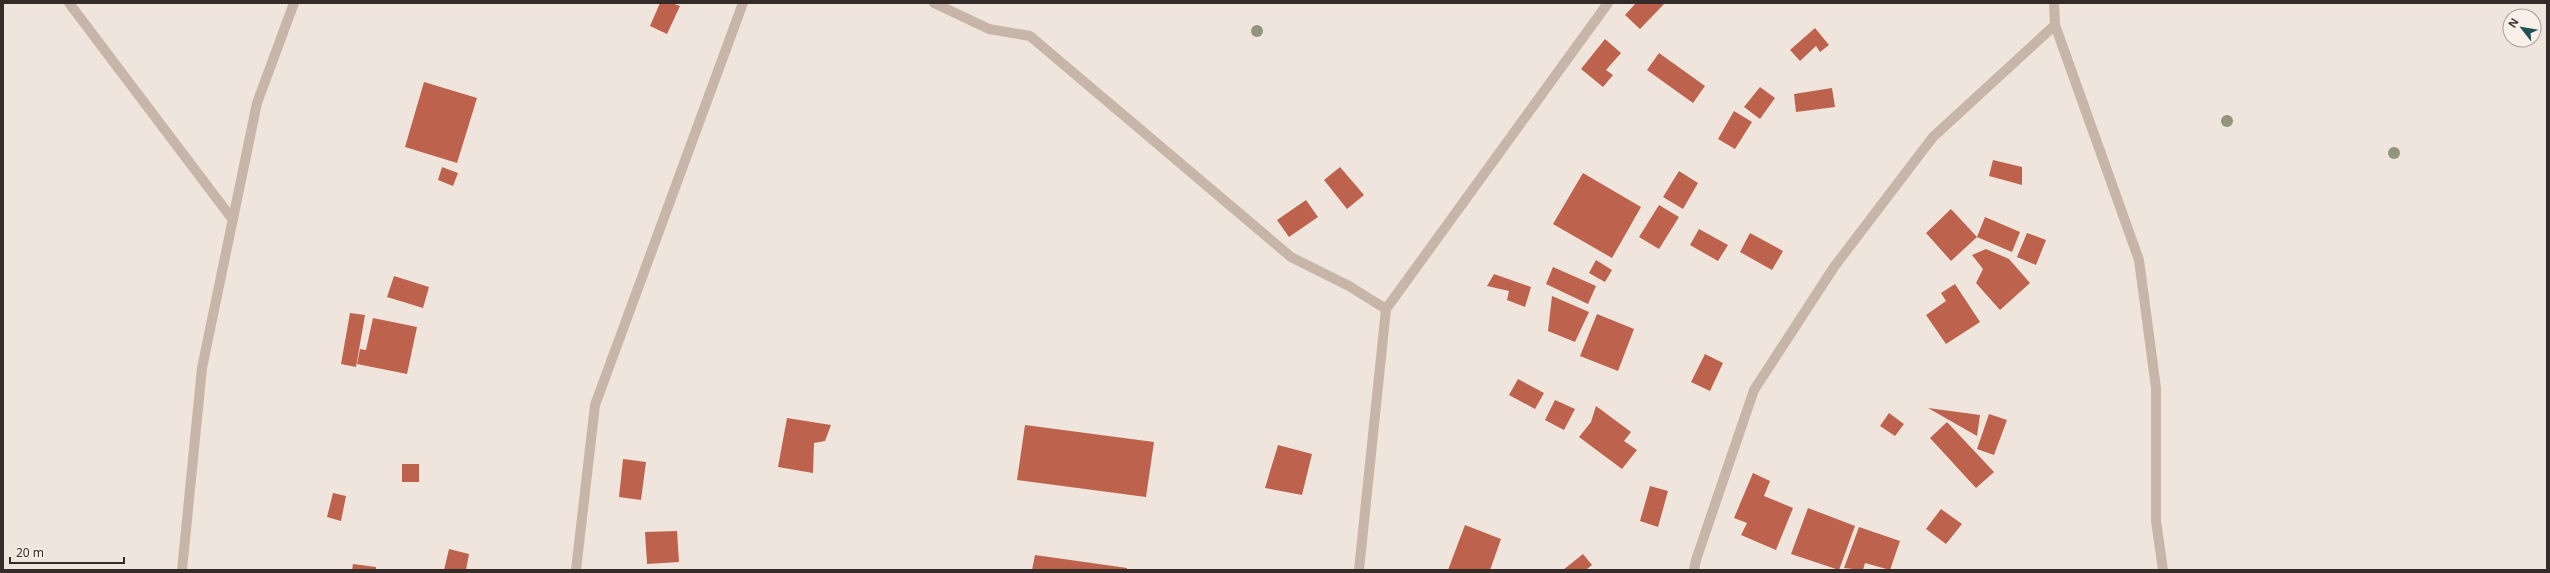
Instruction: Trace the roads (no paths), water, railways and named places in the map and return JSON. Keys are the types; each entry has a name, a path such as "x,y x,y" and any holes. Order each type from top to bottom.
{"street":[{"path":"69,3 233,220"},
{"path":"182,570 202,368 257,103 294,3"},
{"path":"576,570 595,405 743,3"},
{"path":"934,3 989,29 1030,36 1292,257 1349,286 1386,309"},
{"path":"1359,570 1386,309 1608,3"},
{"path":"2054,3 2055,25 2139,260 2156,388 2156,521 2163,570"},
{"path":"1694,570 1696,560 1754,390 1834,267 1933,137 2055,25"}]}
